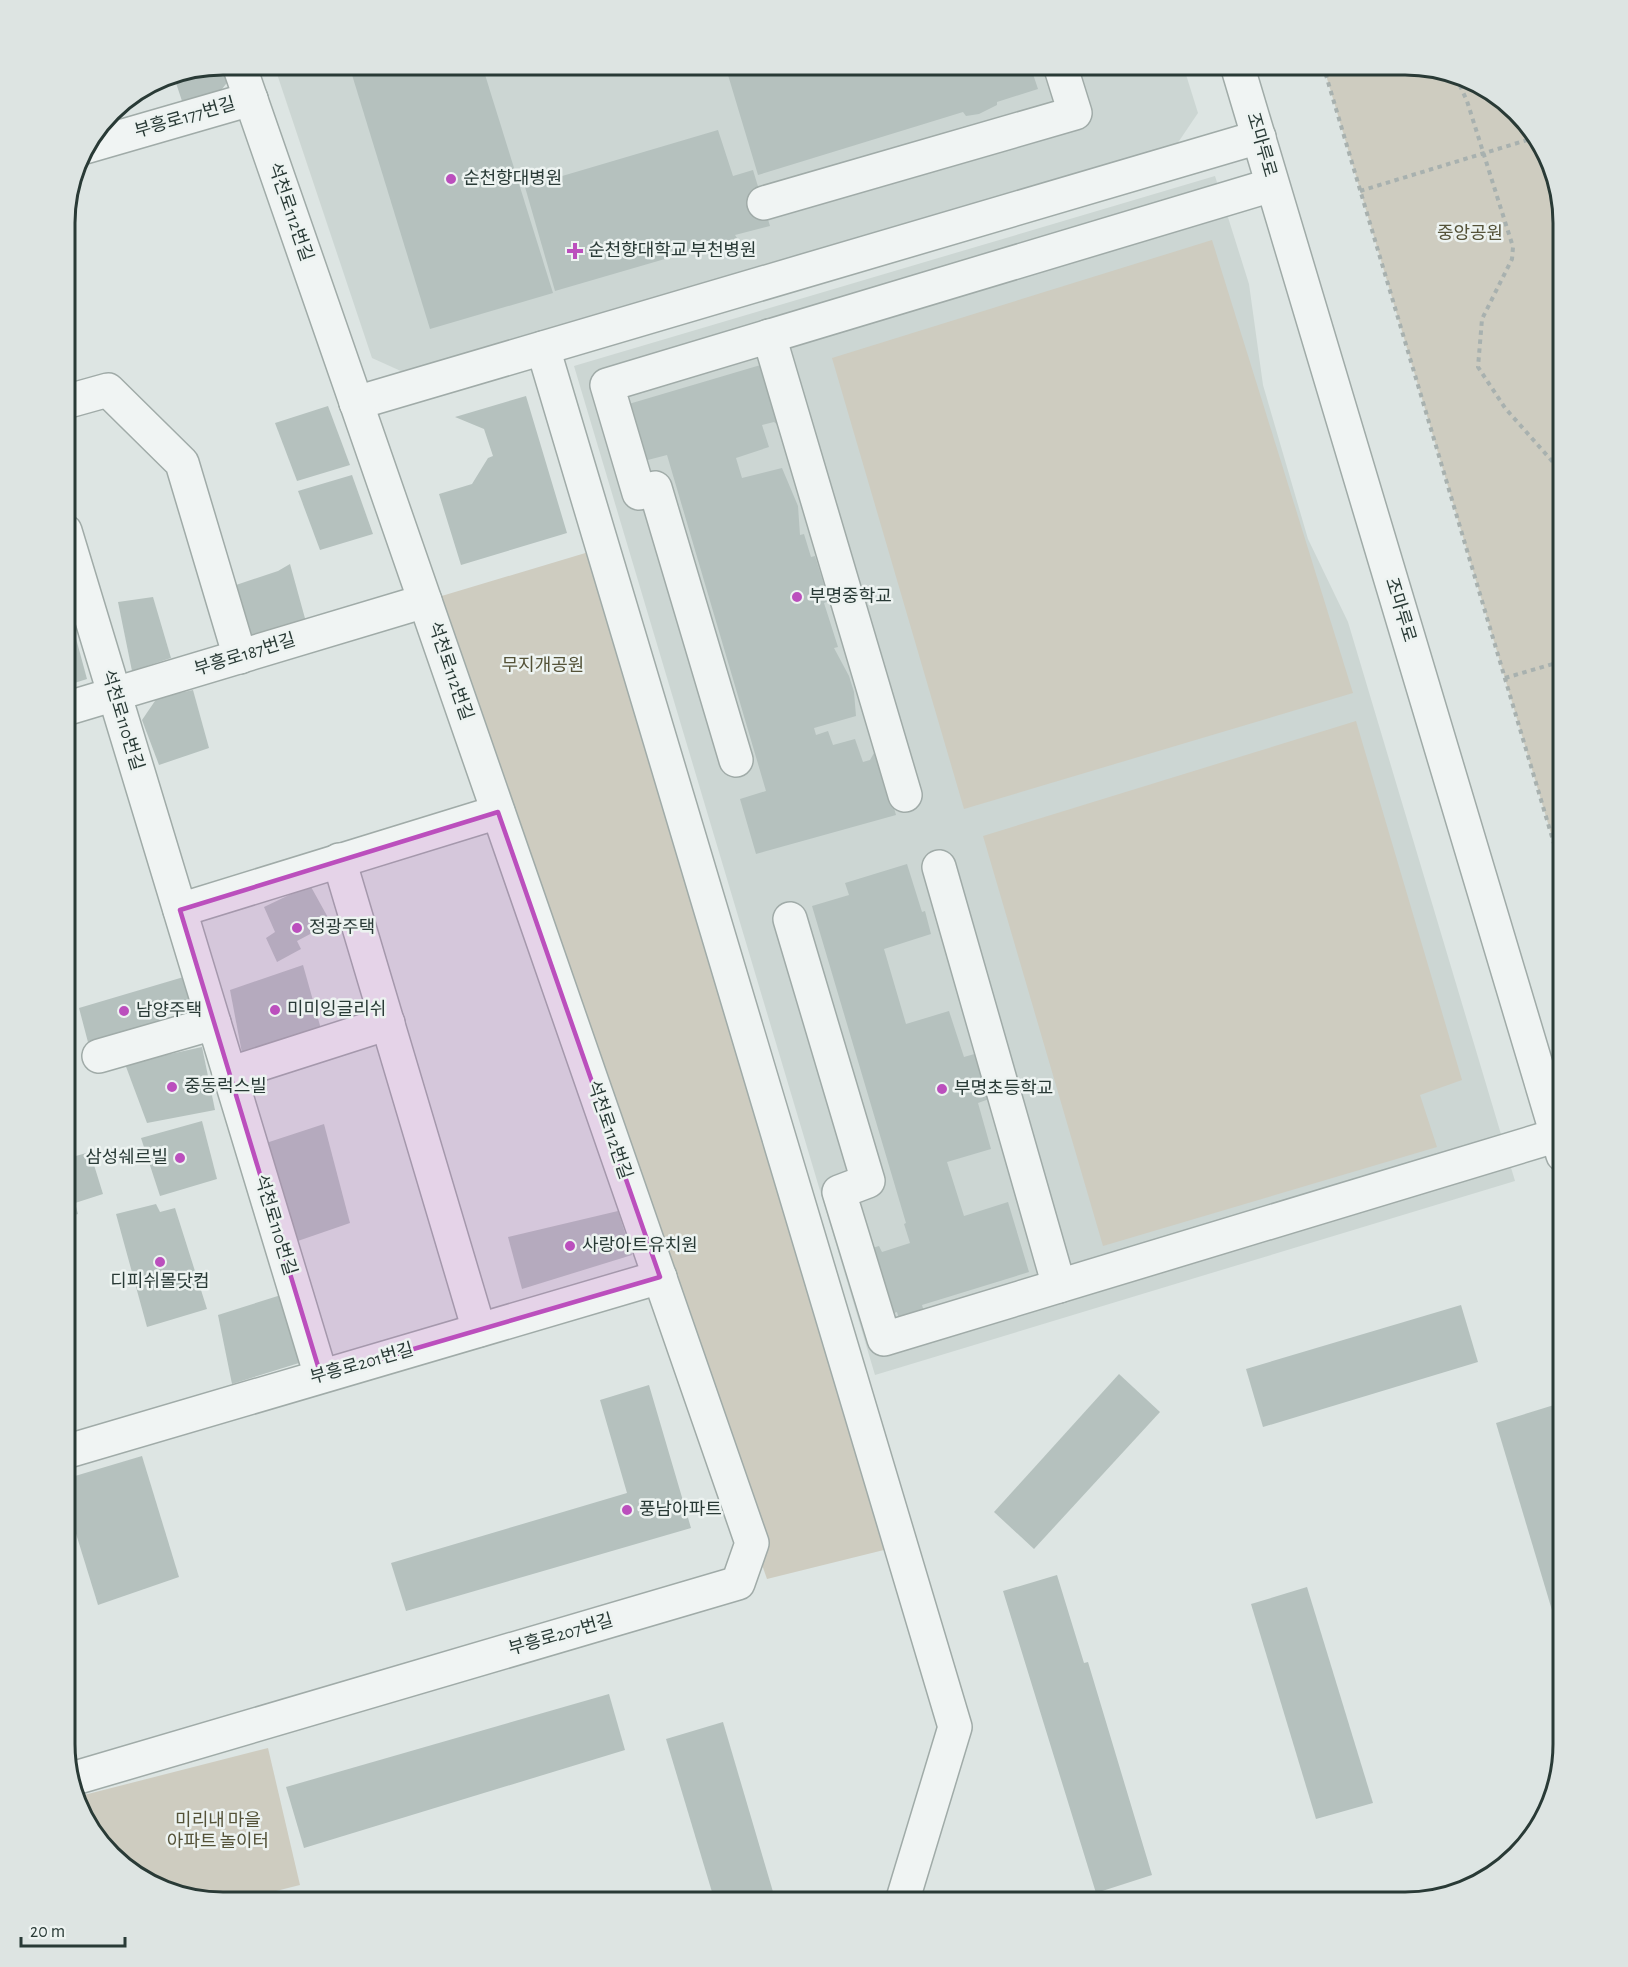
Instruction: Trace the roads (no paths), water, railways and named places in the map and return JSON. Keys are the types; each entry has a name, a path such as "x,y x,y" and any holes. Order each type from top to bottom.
{"street":[{"name":"석천로112번길","path":"243,75 660,1277"},
{"path":"765,203 1075,113 1063,75"},
{"name":"조마루로","path":"1240,75 1553,1118"},
{"name":"부흥로177번길","path":"99,143 251,99"},
{"path":"356,403 1259,137"},
{"path":"736,760 655,488 639,493 607,385 1272,185"},
{"path":"769,336 905,795"},
{"path":"543,348 955,1727 905,1892"},
{"path":"75,399 108,390 182,463 240,657"},
{"name":"석천로110번길","path":"75,564 321,1376"},
{"name":"부흥로187번길","path":"75,706 425,601"},
{"path":"180,910 498,812"},
{"path":"339,860 478,1330"},
{"path":"939,867 1059,1286"},
{"path":"790,919 868,1181 839,1192 884,1339 1059,1286 1553,1147"},
{"path":"99,1056 214,1023"},
{"path":"229,1074 388,1023"},
{"name":"부흥로201번길","path":"75,1449 660,1277"},
{"name":"부흥로207번길","path":"79,1777 738,1582 752,1543 660,1277"}],"place":[{"name":"순천향대병원","path":"451,179"},
{"name":"순천향대학교 부천병원","path":"575,251"},
{"name":"부명중학교","path":"797,597"},
{"name":"정광주택","path":"297,928"},
{"name":"미미잉글리쉬","path":"275,1010"},
{"name":"남양주택","path":"124,1011"},
{"name":"중동럭스빌","path":"172,1087"},
{"name":"부명초등학교","path":"942,1089"},
{"name":"삼성쉐르빌","path":"180,1158"},
{"name":"사랑아트유치원","path":"570,1246"},
{"name":"디피쉬몰닷컴","path":"160,1262"},
{"name":"풍남아파트","path":"627,1510"}],"park label":[{"name":"중앙공원","path":"1470,234"},
{"name":"무지개공원","path":"543,666"},
{"name":"미리내 마을 아파트 놀이터","path":"218,1831"}]}
